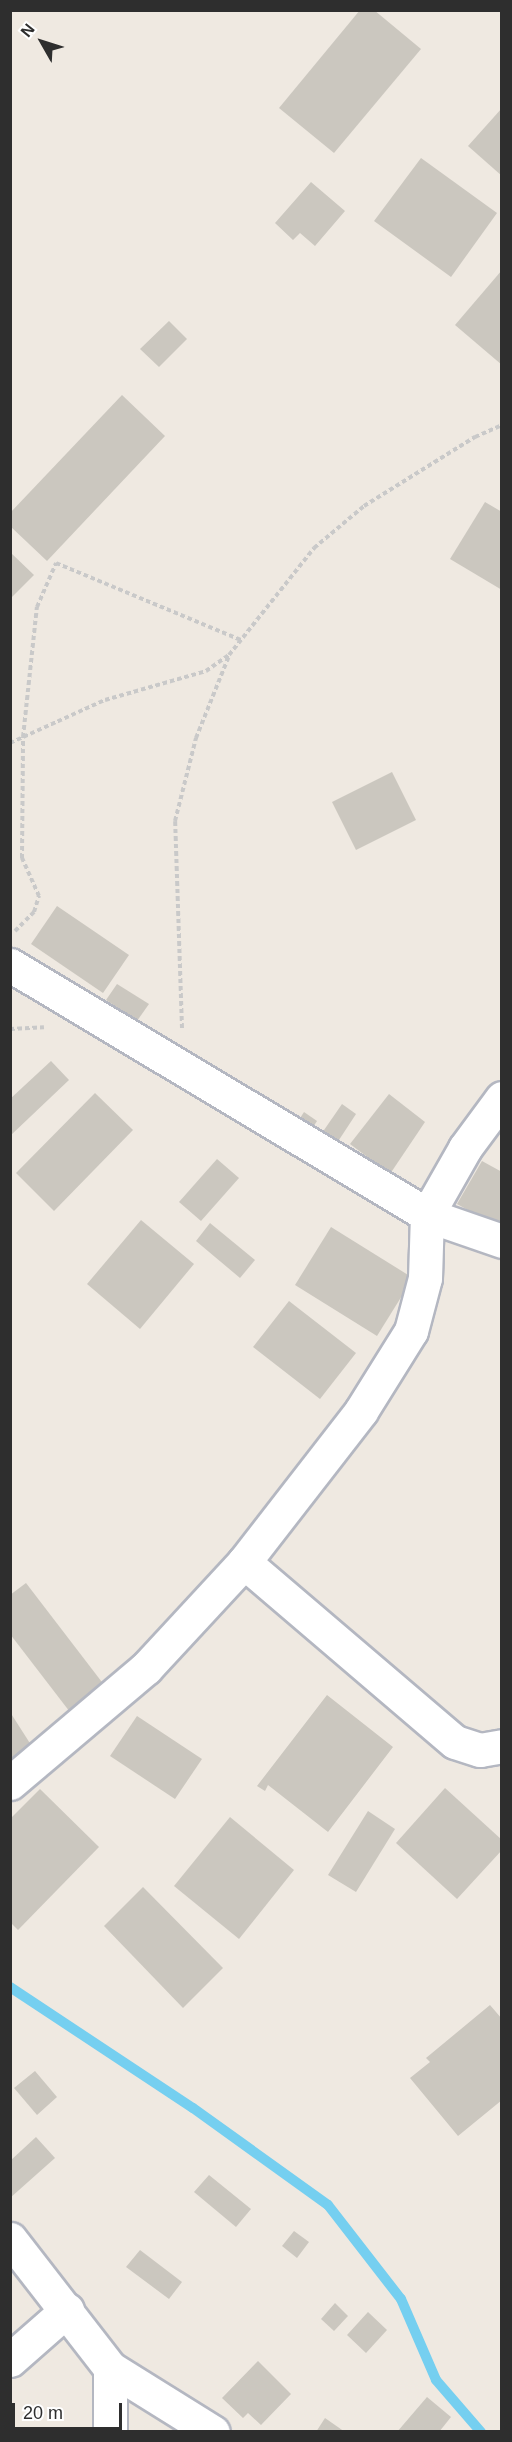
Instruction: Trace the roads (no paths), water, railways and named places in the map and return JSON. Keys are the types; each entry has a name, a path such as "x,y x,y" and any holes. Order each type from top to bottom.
{"street":[{"path":"10,965 427,1215 501,1242"},
{"path":"10,1783 146,1668 244,1562 361,1411 411,1331 425,1278 427,1215 465,1148 501,1098"},
{"path":"244,1562 455,1742 480,1750 501,1746"},
{"path":"10,2239 110,2368 213,2432"},
{"path":"10,2360 67,2310"},
{"path":"110,2368 110,2432"}],"waterway":[{"path":"10,1987 193,2108 328,2205 401,2299 436,2380 481,2432"}]}
